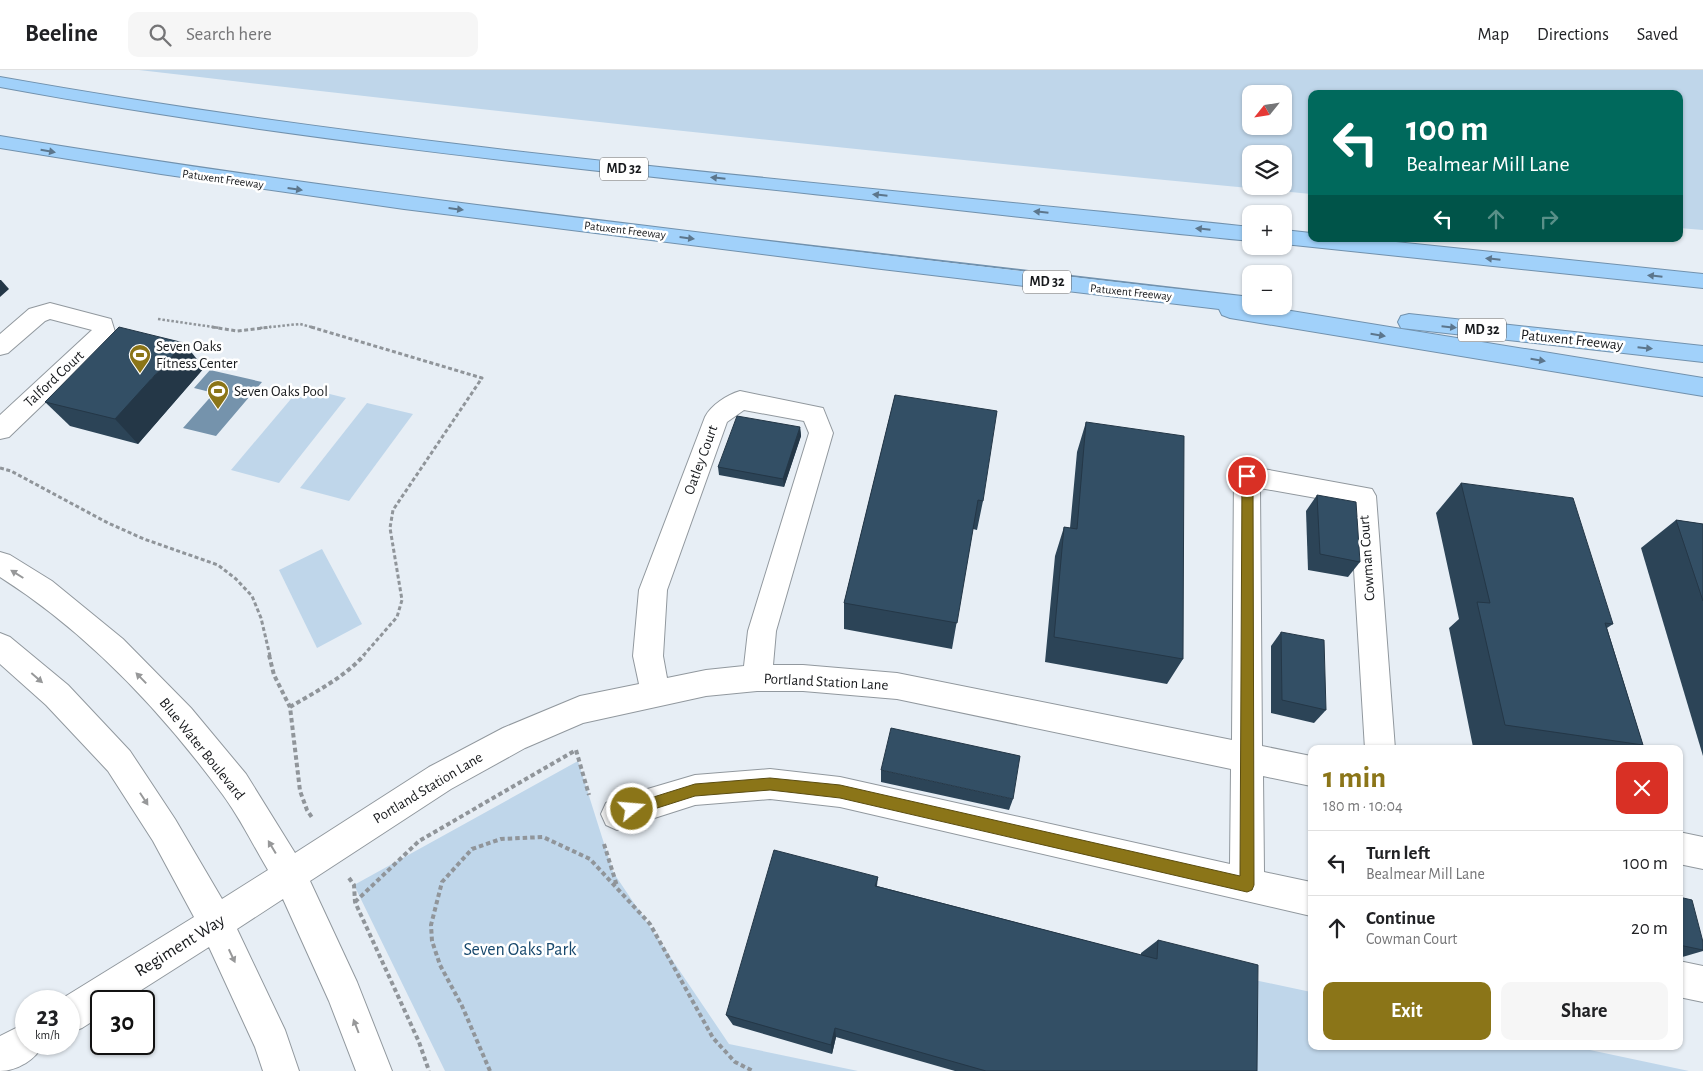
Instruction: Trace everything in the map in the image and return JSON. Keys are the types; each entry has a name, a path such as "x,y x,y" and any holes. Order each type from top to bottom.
{"highway":[{"name":"MD 32","path":"0,82 186,114 347,137 607,167 1242,233"},
{"name":"Patuxent Freeway","path":"0,142 117,163 292,189 1105,289 1242,304"},
{"path":"1292,238 1308,240"},
{"path":"1332,242 1703,281"},
{"path":"1105,289 1703,387"},
{"name":"Patuxent Freeway","path":"1292,309 1703,354"}],"street":[{"name":"Talford Court","path":"0,347 37,314 50,311 103,325 104,332 0,430"},
{"name":"Oatley Court","path":"656,694 648,656 653,590 717,417 740,400 814,414 822,433 762,631 757,678"},
{"name":"Cowman Court","path":"1246,758 1247,476 1363,496 1380,745"},
{"name":"Blue Water Boulevard","path":"0,563 42,589 113,648 180,718 235,785 290,876 344,995 374,1071"},
{"path":"0,646 57,695 119,761 164,830 216,923 272,1043 281,1071"},
{"name":"Portland Station Lane","path":"290,876 440,778 514,738 580,710 706,683 757,678 803,678 897,686 1308,770"},
{"path":"1246,758 1247,885"},
{"path":"617,814 695,790 770,784 840,792 1308,898"},
{"path":"1683,849 1703,853"},
{"name":"Regiment Way","path":"80,1008 290,876"},
{"path":"1683,980 1703,984"},
{"path":"0,1057 15,1048"}],"path":[{"path":"158,319 237,331 300,324 482,378 393,510 390,528 402,600 397,617 358,662 325,686 290,707"},
{"path":"0,468 11,471 117,527 144,539 218,565 236,579 252,596 261,618 274,675 290,707 300,791 307,810"},
{"path":"355,902 419,841 576,750 590,796"},
{"path":"490,1071 462,1006 440,964 432,941 431,925 442,882 472,849 501,839 543,837 590,859 650,924 713,1038 735,1062 753,1071"},
{"path":"604,843 618,889"},
{"path":"354,885 355,902 419,1042 429,1071"}],"green space":[{"path":"139,70 1703,70 1703,230 1683,228 1683,90 1308,90 1308,194 1292,192 1292,145 1242,145 1242,187 725,135"},
{"path":"301,387 346,398 279,483 231,470"},
{"path":"367,403 413,414 349,501 300,488"},
{"path":"322,549 362,624 317,648 279,570"},
{"name":"Seven Oaks Park","path":"578,761 613,872 729,1044 858,1071 445,1071 354,885"},
{"path":"1240,977 1308,991 1308,1050 1590,1050 1689,1071 1196,1071"}],"shaded area":[{"name":"Seven Oaks Pool","path":"210,370 262,382 216,436 183,428 214,393 194,388"}],"building":[{"path":"119,327 184,343 115,419 45,402"},
{"path":"895,395 997,411 983,501 978,500 957,623 844,603"},
{"path":"737,416 800,427 783,479 718,467"},
{"path":"1086,422 1184,436 1183,659 1054,637 1064,527 1077,529"},
{"path":"1461,483 1573,498 1613,624 1605,623 1643,745 1505,725 1477,602 1490,603"},
{"path":"1317,495 1356,502 1360,562 1320,554"},
{"path":"1676,520 1703,524 1703,601"},
{"path":"1281,632 1324,640 1326,710 1282,700"},
{"path":"891,728 1020,756 1013,799 881,770"},
{"path":"774,850 878,877 875,886 1157,959 1158,940 1258,965 1257,1071 986,1071 835,1028 831,1045 726,1015"},
{"path":"1683,898 1692,900 1703,942 1703,950 1683,946"}],"place":[{"name":"Seven Oaks Fitness Center","path":"140,374"},
{"name":"Seven Oaks Pool","path":"218,410"}],"route":[{"path":"632,809 695,790 770,784 840,792 1247,885 1247,476"}]}
